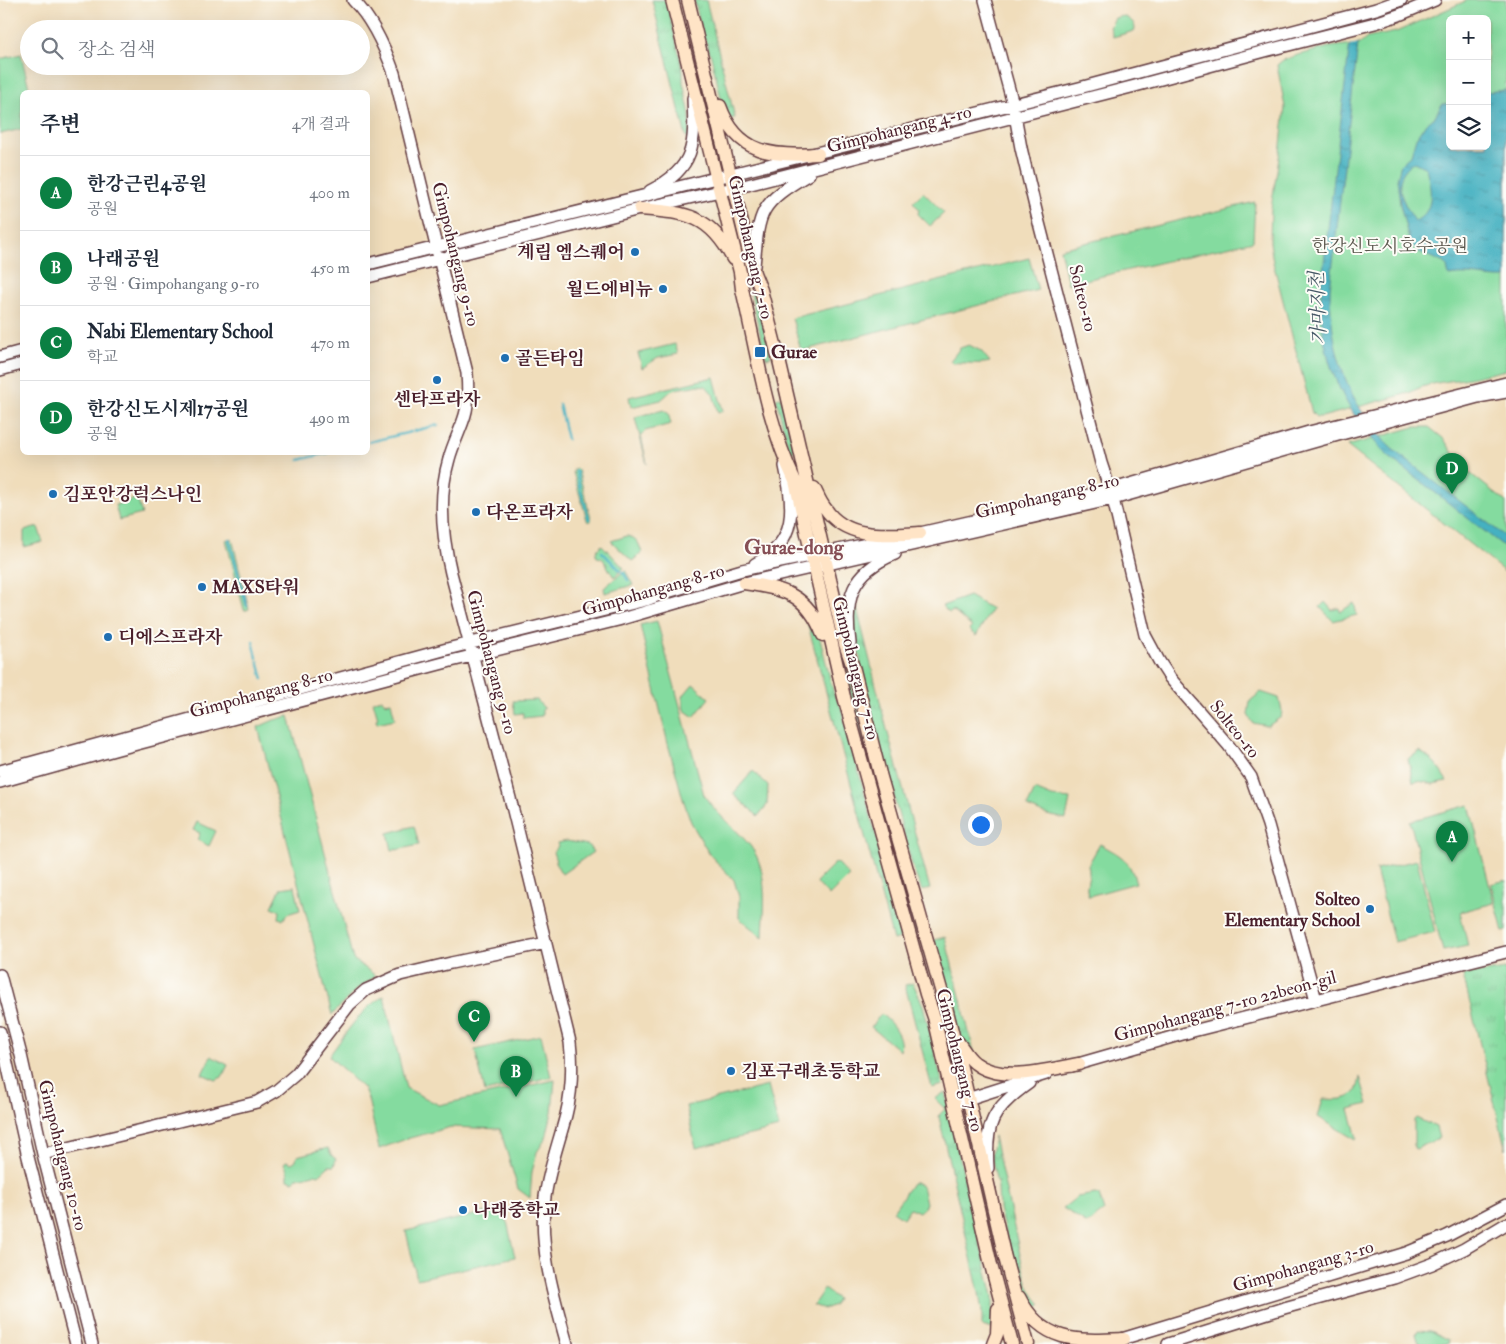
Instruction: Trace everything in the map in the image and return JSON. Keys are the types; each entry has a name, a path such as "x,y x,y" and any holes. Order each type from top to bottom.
{"main road":[{"name":"Gimpohangang 7-ro","path":"672,0 740,272 742,289 764,386 783,457 795,481 818,560 854,670 880,774 927,936 1004,1254 1028,1344"},
{"name":"Gimpohangang 7-ro","path":"688,0 754,273 761,290 803,462 818,560 844,697 934,1017 991,1265 1012,1344"},
{"path":"701,55 725,119 739,137 752,147 769,154 792,156 818,154"},
{"path":"637,204 683,214 700,221 715,232 725,244 740,272"},
{"path":"803,462 825,508 840,524 862,533 922,538"},
{"path":"743,577 775,588 802,602 811,611 824,638 844,697"},
{"path":"952,1034 974,1063 999,1074 1079,1064"},
{"path":"1004,1254 1020,1300 1042,1328 1070,1340 1124,1339"},
{"path":"991,1265 998,1315 997,1334 993,1344"}],"street":[{"name":"Gimpohangang 9-ro","path":"353,0 368,20"},
{"name":"Solteo-ro","path":"986,0 1013,104 1021,148 1038,219 1111,495 1145,635 1170,678 1238,757 1251,777 1268,825 1316,1000"},
{"name":"Gimpohangang 4-ro","path":"719,185 730,175 1080,88 1376,9 1401,0"},
{"name":"Gimpohangang 4-ro","path":"370,264 436,247 719,185 733,188 821,167 1375,23 1435,0"},
{"name":"Gimpohangang 9-ro","path":"370,23 394,74 467,373 468,394 465,416 448,460 443,497 447,557 566,1021 572,1056 570,1095 548,1176 544,1215 544,1233 550,1279 567,1344"},
{"path":"637,204 679,170 692,149 695,133 692,79"},
{"path":"754,273 757,230 762,212 778,193 821,167"},
{"name":"Gimpohangang 4-ro","path":"370,277 637,204"},
{"path":"0,357 20,352"},
{"path":"0,370 20,365"},
{"path":"1389,416 1506,383"},
{"path":"1389,416 1506,392"},
{"name":"Gimpohangang 8-ro","path":"0,771 470,644 646,600 664,593 922,538 1111,495 1389,416"},
{"path":"743,577 778,547 786,537 790,522 790,492 783,457"},
{"path":"854,670 847,623 848,603 855,586 868,568 922,538"},
{"name":"Gimpohangang 8-ro","path":"0,782 118,749 618,620 743,577"},
{"path":"43,1154 257,1102 276,1091 296,1074 350,1004 366,990 400,975 546,943"},
{"name":"Gimpohangang 7-ro 22beon-gil","path":"955,1103 1193,1031 1506,952"},
{"name":"Gimpohangang 10-ro","path":"0,975 21,1055 43,1154 92,1344"},
{"name":"Gimpohangang 10-ro","path":"0,1032 28,1157 76,1344"},
{"path":"990,1197 986,1142 989,1128 1002,1107 1037,1077"},
{"name":"Gimpohangang 3-ro","path":"1104,1344 1406,1253 1448,1236 1506,1205"},
{"name":"Gimpohangang 3-ro","path":"1168,1344 1284,1308 1394,1278 1440,1260 1506,1224"}],"green space":[{"path":"652,0 666,0 683,70 683,82 690,115 689,137 686,137"},
{"path":"694,0 706,0 735,118 729,119 723,107 711,56 703,35"},
{"name":"한강신도시호수공원","path":"1468,0 1506,0 1506,370 1429,385 1409,393 1316,417 1312,413 1273,262 1270,242 1271,208 1285,107 1277,65 1283,60 1298,55 1329,47 1361,43 1367,38 1396,32"},
{"path":"1122,16 1134,24 1135,29 1134,31 1113,37 1110,27 1115,18"},
{"path":"20,54 20,75 26,75 30,90 20,90 20,129 0,134 0,59"},
{"path":"923,192 944,213 930,226 918,214 919,209 913,202"},
{"path":"1255,202 1253,241 1068,284 1060,249"},
{"path":"1029,258 1038,290 801,351 792,318"},
{"path":"753,292 771,357 766,358 751,295"},
{"path":"675,344 678,354 658,358 642,368 638,353"},
{"path":"969,345 981,351 990,362 953,363 950,361 960,348"},
{"path":"714,377 723,411 718,413 713,394 706,386 699,385 676,389 661,400 631,407 629,397"},
{"path":"781,397 794,449 793,453 789,451 776,398"},
{"path":"664,410 668,413 671,424 645,431 641,436 647,464 635,418"},
{"path":"1414,427 1429,427 1444,439 1461,466 1506,502 1506,573 1347,446"},
{"path":"576,468 591,518 591,521 588,522 573,472"},
{"path":"137,498 142,514 119,520 115,505"},
{"path":"38,527 43,542 24,547 24,531"},
{"path":"627,536 636,540 642,553 632,561 611,541"},
{"path":"232,538 249,609 247,610 244,610 226,540 228,539 246,606 230,539"},
{"path":"602,545 624,568 614,577 602,558 596,555 597,550"},
{"path":"625,570 633,585 605,593 604,588"},
{"path":"969,596 992,609 976,636 969,630 972,627 953,611 949,613 942,606"},
{"path":"855,600 886,726 930,889 922,891 914,872 861,675 860,657 852,627"},
{"path":"1325,602 1332,610 1339,608 1340,612 1354,603 1357,615 1333,621 1320,607"},
{"path":"805,614 818,631 834,694 841,707 904,937 893,940"},
{"path":"657,621 704,795 718,813 746,841 754,851 759,862 764,887 763,938 739,918 739,897 734,880 709,854 691,822 683,799 640,625"},
{"path":"845,669 848,671 919,932 915,931 844,672"},
{"path":"693,684 709,698 694,717 684,710 682,697"},
{"path":"1261,692 1279,698 1282,711 1281,717 1268,726 1253,723 1248,715 1250,701"},
{"path":"382,699 385,703 391,702 395,719 377,723 376,719 378,718 373,701"},
{"path":"537,700 544,708 542,716 523,718 523,713 515,714 513,701"},
{"path":"289,716 353,959 376,976 355,991 332,1015 258,727"},
{"path":"1420,751 1435,763 1447,781 1433,784 1413,782 1408,759"},
{"path":"753,771 768,785 767,805 758,816 733,794"},
{"path":"1035,790 1052,797 1070,799 1066,819 1047,815 1027,807"},
{"path":"1469,805 1494,903 1460,912 1468,946 1443,951 1410,821"},
{"path":"197,822 216,831 209,846 197,840 200,833 193,830"},
{"path":"414,826 419,845 392,850 388,833"},
{"path":"567,841 588,845 593,852 562,874 553,852 558,846 557,843"},
{"path":"1100,844 1114,852 1127,863 1136,883 1089,896 1087,892 1088,865"},
{"path":"1417,860 1435,932 1394,942 1376,870"},
{"path":"836,862 849,876 829,896 816,882"},
{"path":"1506,880 1506,931 1503,932 1491,884"},
{"path":"295,886 300,910 287,914 283,920 279,918 280,911 272,907 281,888"},
{"path":"945,937 974,1052 960,1039 934,940"},
{"path":"1506,969 1506,1150 1463,975"},
{"path":"913,983 923,1005 943,1085 932,1088 905,985"},
{"path":"384,996 406,1088 439,1105 555,1080 552,1112 546,1138 537,1152 532,1172 530,1198 518,1189 500,1129 451,1127 406,1139 379,1149 364,1089 329,1056 360,1015 375,1001"},
{"path":"881,1014 896,1030 900,1040 900,1051 871,1027"},
{"path":"541,1035 551,1077 485,1092 475,1050"},
{"path":"211,1056 228,1065 222,1077 216,1080 202,1074"},
{"path":"1360,1077 1368,1104 1349,1109 1356,1140 1318,1117 1323,1099 1342,1099 1352,1095 1356,1091"},
{"path":"768,1086 779,1128 696,1148 686,1106"},
{"path":"945,1092 993,1296 993,1329 982,1326 979,1293 939,1117 945,1109 935,1099"},
{"path":"1416,1118 1436,1127 1439,1138 1416,1149 1414,1148 1414,1120"},
{"path":"994,1136 1023,1268 1032,1291 1041,1304 1033,1311 1022,1296 1018,1284 999,1209 998,1188 991,1155"},
{"path":"328,1148 336,1159 334,1166 329,1166 319,1175 298,1177 293,1181 288,1179 284,1163 286,1161 292,1163 296,1160 297,1156"},
{"path":"912,1183 922,1186 926,1203 919,1212 910,1208 903,1218 893,1211"},
{"path":"1099,1195 1104,1211 1087,1224 1063,1208 1077,1197"},
{"path":"504,1208 515,1257 417,1279 406,1231"},
{"path":"824,1289 837,1299 834,1305 824,1309 813,1305"},
{"path":"1418,1330 1431,1331 1449,1340 1448,1344 1419,1344 1416,1334"}],"water":[{"path":"1355,0 1363,0 1330,289 1331,312 1338,355 1352,394 1375,430 1391,448 1506,537 1506,548 1388,456 1352,412 1335,379 1329,361 1322,323 1321,288"},
{"path":"1506,90 1506,278 1449,276 1444,263 1417,251 1409,240 1400,204 1397,179 1401,164 1411,155 1416,138 1426,123 1434,118 1442,104 1446,104 1446,150 1491,150 1491,92","holes":["1414,162 1426,168 1429,183 1429,205 1422,217 1415,221 1402,198 1400,190 1402,176 1406,169"]}],"pier":[{"path":"1353,0 1366,0 1361,43 1347,45"}],"waterway":[{"path":"559,404 567,439"},
{"path":"414,431 438,425"},
{"path":"370,442 411,432"},
{"path":"299,460 320,455"},
{"path":"576,471 580,488"},
{"path":"581,491 589,519"},
{"path":"229,539 247,606"},
{"path":"602,552 621,571"},
{"path":"623,572 628,580"},
{"path":"253,641 257,658"},
{"path":"258,661 263,679"}],"place":[{"name":"계림 엠스퀘어","path":"635,252"},
{"name":"월드에비뉴","path":"663,289"},
{"name":"Gurae","path":"760,352"},
{"name":"골든타임","path":"505,358"},
{"name":"센타프라자","path":"437,380"},
{"name":"김포안강럭스나인","path":"53,494"},
{"name":"한강신도시제17공원","path":"1452,494"},
{"name":"다온프라자","path":"476,512"},
{"name":"MAXS타워","path":"202,587"},
{"name":"디에스프라자","path":"108,637"},
{"name":"한강근린4공원","path":"1452,862"},
{"name":"Solteo Elementary School","path":"1370,909"},
{"name":"Nabi Elementary School","path":"474,1042"},
{"name":"김포구래초등학교","path":"731,1071"},
{"name":"나래공원","path":"516,1097"},
{"name":"나래중학교","path":"463,1210"}],"district":[{"name":"Gurae-dong","path":"794,547"}],"water label":[{"name":"가마지천","path":"1317,308"}]}
